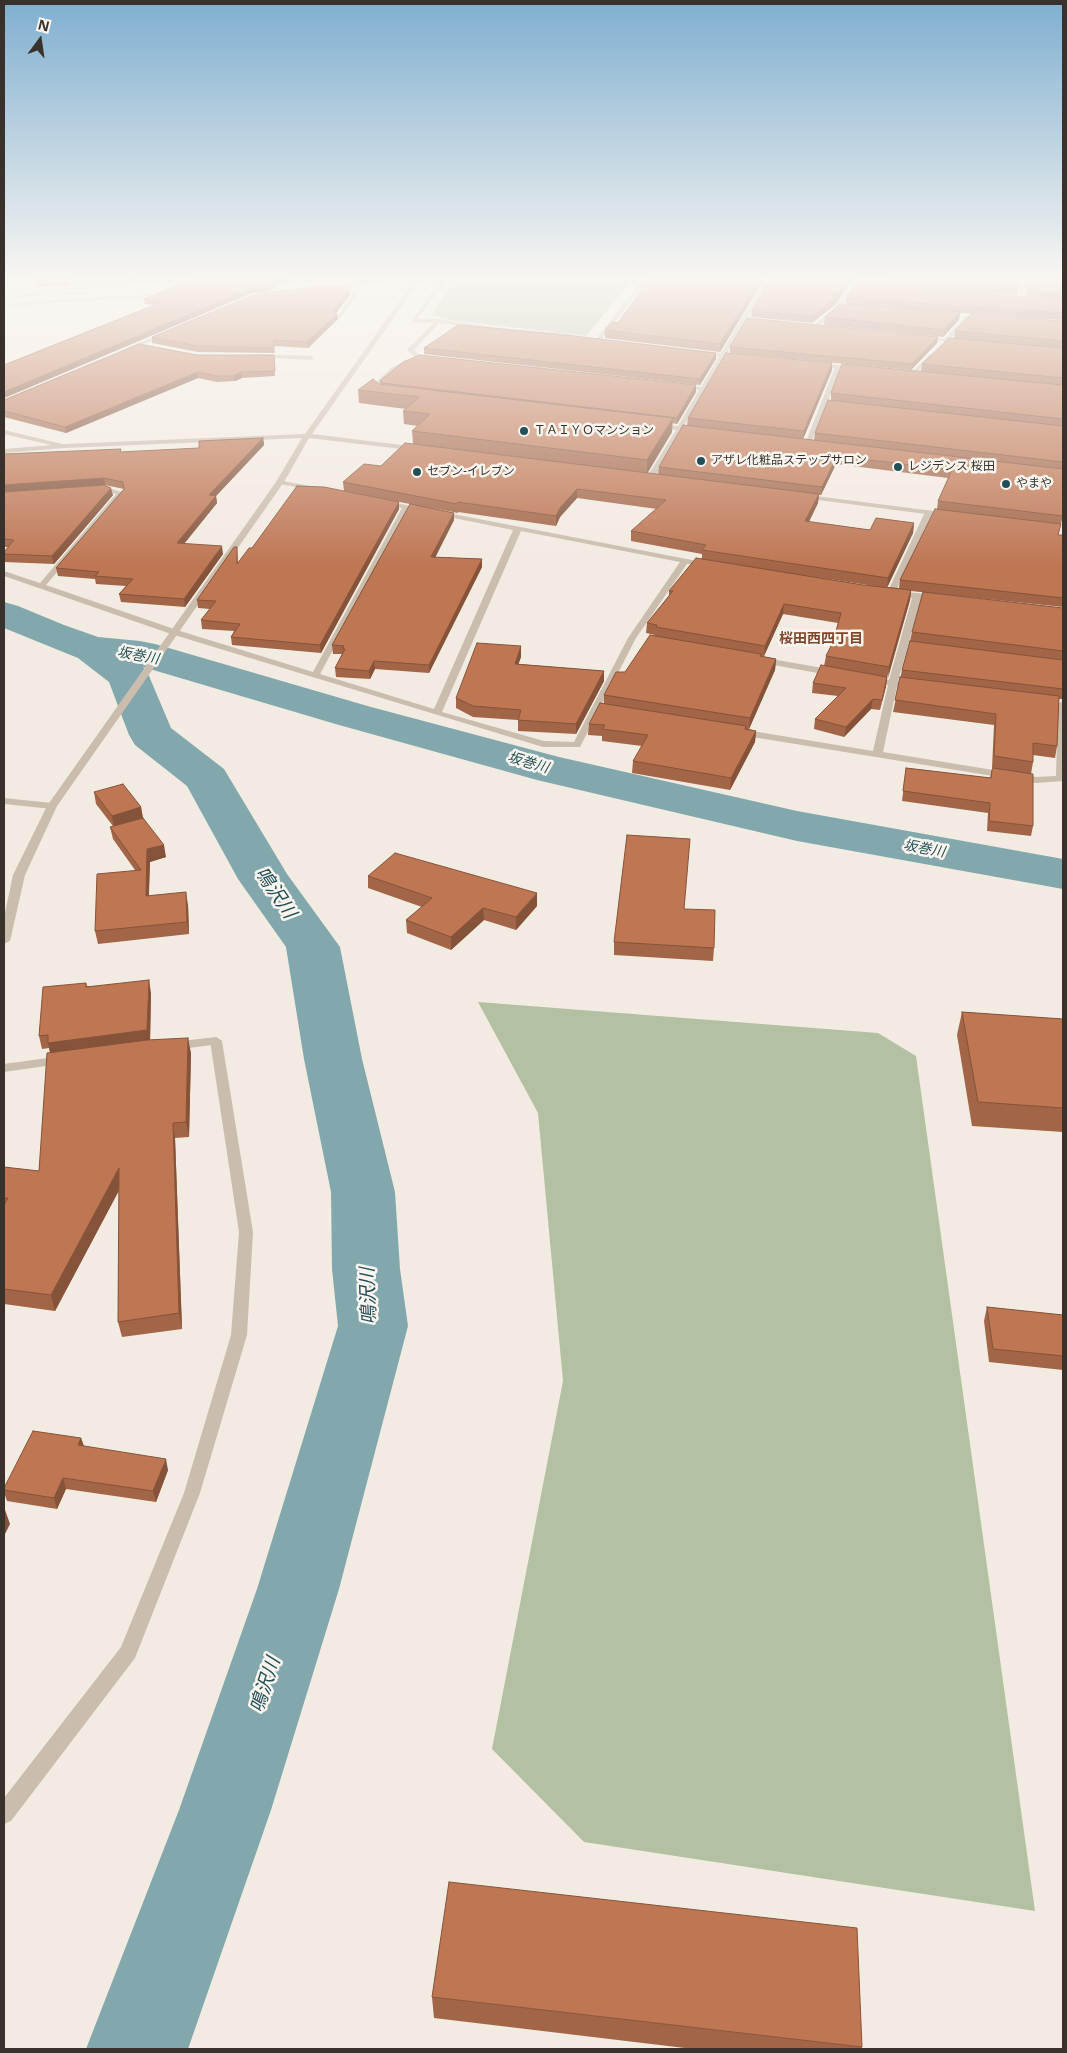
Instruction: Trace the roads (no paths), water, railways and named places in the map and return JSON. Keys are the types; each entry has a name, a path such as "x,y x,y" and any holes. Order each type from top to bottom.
{"street":[{"path":"4,941 19,875 52,806 164,644 280,482 307,436 350,375"},
{"path":"387,375 374,387 380,393 390,394"},
{"path":"651,476 678,428 712,375"},
{"path":"807,443 835,375"},
{"path":"674,386 703,389"},
{"path":"824,404 834,405"},
{"path":"650,425 708,432"},
{"path":"4,432 64,446"},
{"path":"4,450 307,436 425,450"},
{"path":"797,442 817,444"},
{"path":"642,475 661,478"},
{"path":"280,482 328,492"},
{"path":"41,586 121,493 105,489 87,490"},
{"path":"790,494 958,516"},
{"path":"377,501 705,564"},
{"path":"316,674 406,507"},
{"path":"891,593 929,512"},
{"path":"437,712 518,528"},
{"path":"4,573 174,632 543,744 577,745 602,709 637,638 685,561"},
{"path":"881,592 946,599"},
{"path":"877,755 893,683 908,646 917,596"},
{"path":"748,658 844,675"},
{"path":"864,678 921,687"},
{"path":"732,731 1036,780 1061,778 1060,704"},
{"path":"4,801 52,806"},
{"path":"4,1814 128,1652 192,1493 239,1335 246,1232 216,1041 158,1048"},
{"path":"4,1068 71,1059"}],"waterway":[{"name":"坂巻川","path":"4,614 50,634 93,649"},
{"name":"坂巻川","path":"93,649 140,653 355,716 553,770 650,791 713,808 797,826 1063,874"},
{"name":"鳴沢川","path":"93,649 128,676 151,735 207,779 225,814 264,879 313,947 333,1059 363,1192 366,1269 373,1326 298,1589 225,1810 137,2049"}],"place":[{"name":"ＴＡＩＹＯマンション","path":"524,431"},
{"name":"アザレ化粧品ステップサロン","path":"701,461"},
{"name":"レジデンス 桜田","path":"898,467"},
{"name":"セブン-イレブン","path":"417,472"},
{"name":"やまや","path":"1006,484"}],"district":[{"name":"桜田西四丁目","path":"821,639"}]}
